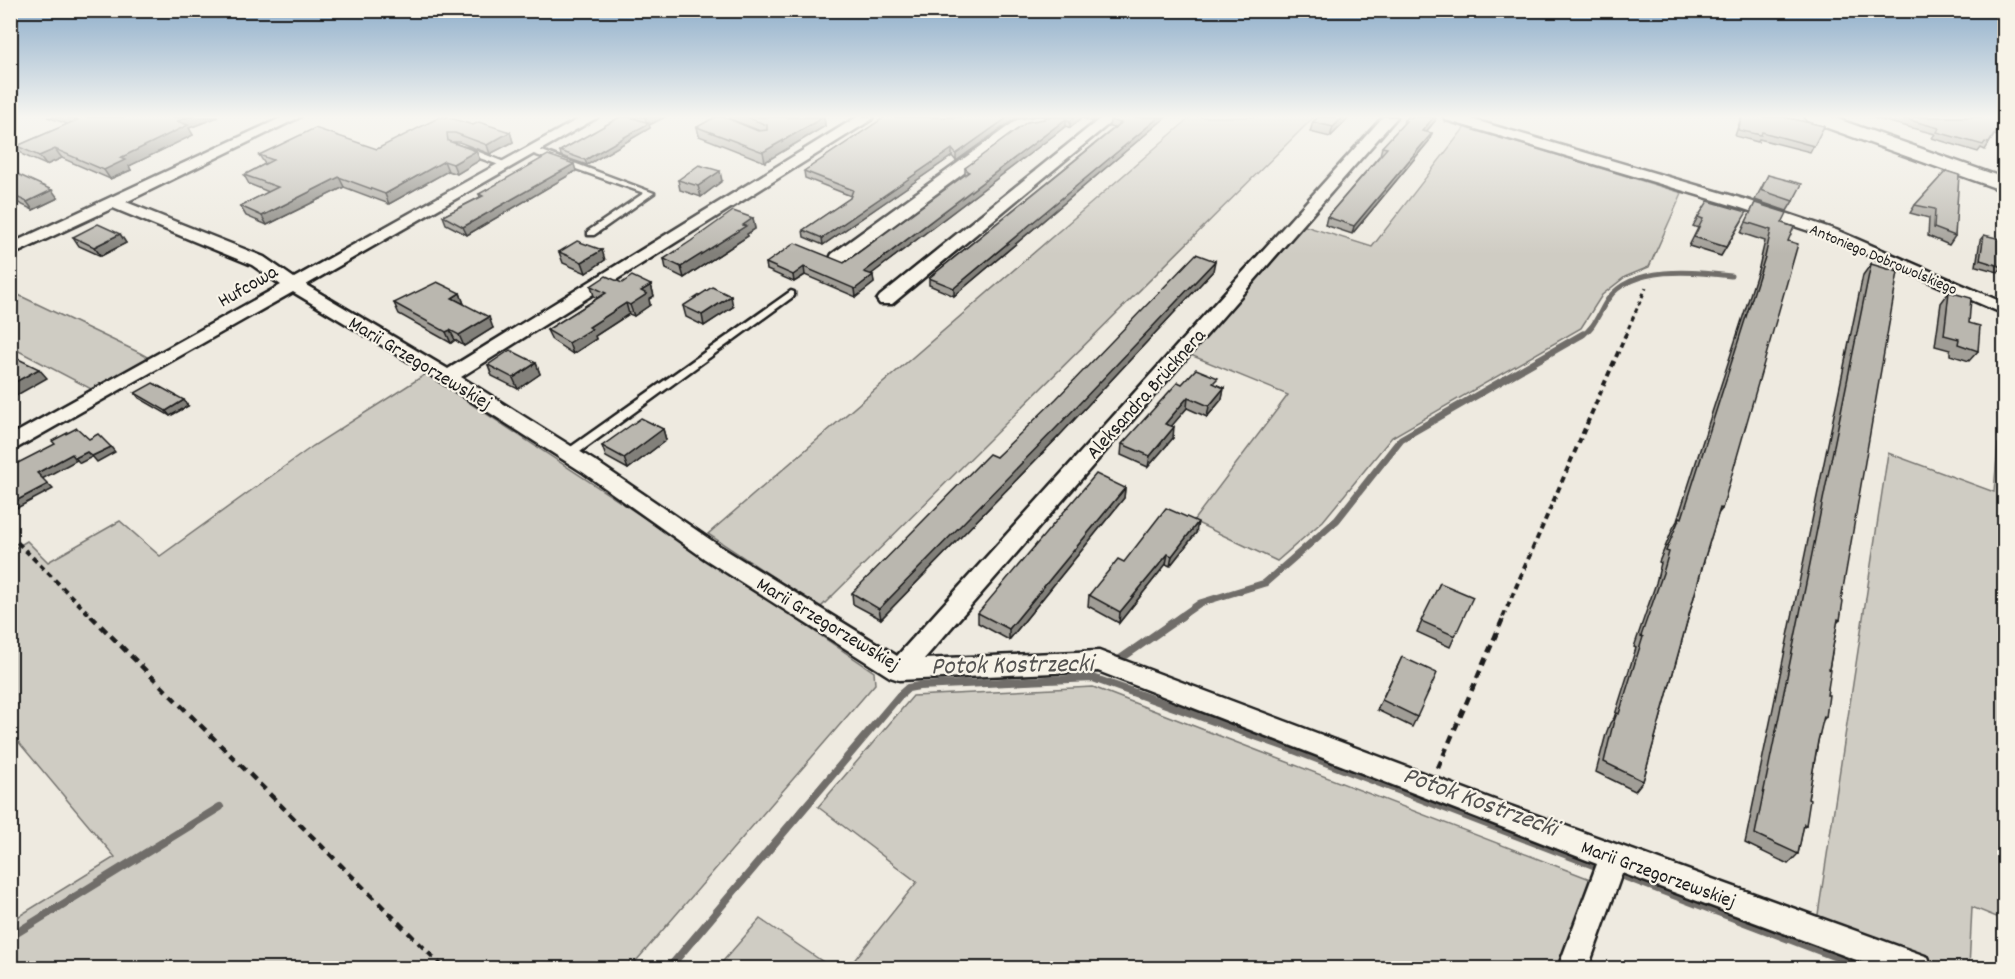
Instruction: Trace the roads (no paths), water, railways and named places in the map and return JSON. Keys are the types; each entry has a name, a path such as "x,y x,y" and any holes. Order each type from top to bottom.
{"street":[{"path":"10,251 198,163"},
{"path":"448,377 793,163"},
{"path":"834,252 950,163"},
{"path":"886,300 1054,163"},
{"name":"Aleksandra Brücknera","path":"899,669 1349,163"},
{"name":"Antoniego Dobrowolskiego","path":"1605,163 1744,204 1830,233 2004,309"},
{"path":"1942,163 2004,185"},
{"name":"Hufcowa","path":"10,445 505,164"},
{"name":"Marii Grzegorzewskiej","path":"114,203 258,261 293,285 448,377 569,454 713,553 899,669 1099,661 1430,788 1917,969"},
{"path":"1573,969 1614,856"}],"lane":[{"path":"567,163 651,192 591,233"},
{"path":"569,454 791,294"}],"waterway":[{"path":"1581,336 1593,324 1608,299 1632,280 1648,275 1682,272 1731,276"},
{"path":"1180,617 1200,603 1265,583 1337,520 1401,439 1583,334"},
{"path":"1113,664 1182,616"},
{"name":"Potok Kostrzecki","path":"669,968 899,696 908,688 919,686 1093,678 1286,747 1596,866"},
{"path":"10,937 220,807"},
{"name":"Potok Kostrzecki","path":"1621,875 1865,968"}]}
